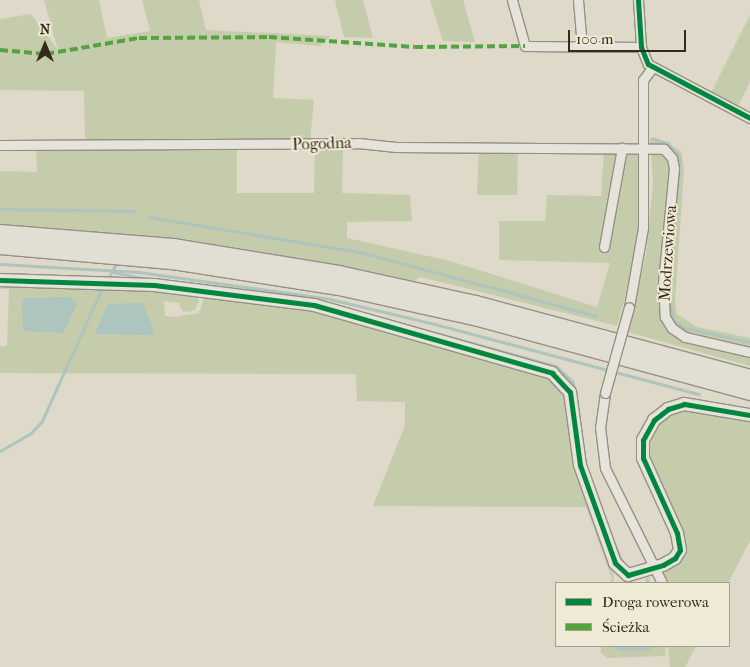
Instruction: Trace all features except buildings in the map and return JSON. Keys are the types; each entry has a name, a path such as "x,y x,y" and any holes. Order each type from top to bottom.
{"highway":[{"path":"0,233 164,246 314,269 459,300 750,378"},
{"path":"0,246 164,260 321,284 465,315 750,392"}],"street":[{"path":"512,0 525,46 641,48"},
{"path":"578,0 582,47"},
{"path":"638,0 641,48 644,60 652,68 750,118"},
{"path":"652,68 643,80 643,228 629,307 605,392 600,427 605,468 616,495 656,567 662,582"},
{"name":"Pogodna","path":"0,145 358,143 396,147 643,148"},
{"path":"604,247 622,148"},
{"name":"Modrzewiowa","path":"643,148 664,149 672,158 674,168 662,304 669,324 685,336 750,352"},
{"path":"0,280 154,285 314,305 552,373 564,382 572,396 580,465 615,563 628,575 656,567 675,558 680,544 645,467 642,444 649,427 664,411 684,404 750,414"}],"green space":[{"path":"44,0 99,0 107,38 150,31 142,0 199,0 206,30 331,36 320,46 276,42 273,98 314,100 310,140 372,148 343,148 342,193 410,195 412,221 347,222 347,238 450,261 597,307 610,263 499,260 499,221 545,221 547,195 601,196 604,151 638,155 638,234 634,265 617,326 421,277 414,281 151,236 0,225 0,171 37,172 36,145 237,147 237,193 314,193 315,145 85,145 84,91 0,90 0,19 31,14 58,50"},
{"path":"335,0 363,0 373,38 344,37"},
{"path":"430,0 463,0 475,42 443,41"},
{"path":"750,15 750,82 738,106 711,93"},
{"path":"655,137 681,151 684,170 675,303 677,314 697,327 750,338 750,366 628,332 646,254 653,183 650,138"},
{"path":"518,148 517,195 477,195 479,149"},
{"path":"0,284 116,286 197,296 199,301 195,310 188,312 182,311 179,303 164,301 165,316 175,317 199,313 204,297 309,308 545,375 565,393 577,469 614,576 613,582 610,582 612,579 586,507 373,506 405,425 405,402 357,401 356,374 0,373 0,346 7,346 9,289 0,289"},
{"path":"683,410 699,410 750,420 750,541 729,582 662,582 660,576 682,558 648,460 649,441 665,417"},
{"path":"601,647 665,647 666,656 608,658 601,653"},
{"path":"668,647 695,647 685,667 670,667"}],"water":[{"path":"71,297 77,304 63,333 23,331 22,302 24,298"},
{"path":"142,303 154,329 153,335 95,334 108,304"},
{"path":"614,647 653,647 648,651 620,651"}],"waterway":[{"path":"653,139 668,143 680,158 669,299 674,320 685,328 750,342"},
{"path":"0,209 134,211"},
{"path":"150,217 360,252 597,316"},
{"path":"110,275 117,262"},
{"path":"0,264 139,272 330,299 435,324 699,394"},
{"path":"113,272 147,279"},
{"path":"0,451 31,433 42,421 102,288"},
{"path":"374,316 556,366 573,382 579,413"},
{"path":"614,543 623,563"}],"marked path":[{"path":"0,50 46,54 139,38 269,37 415,47 525,46"}],"cycle path":[{"path":"638,0 641,47 648,64 750,118"},
{"path":"0,280 154,285 314,305 552,373 570,392 580,465 615,563 628,575 663,565 675,558 680,550 677,533 643,458 643,440 654,420 668,409 684,404 750,415"}]}
